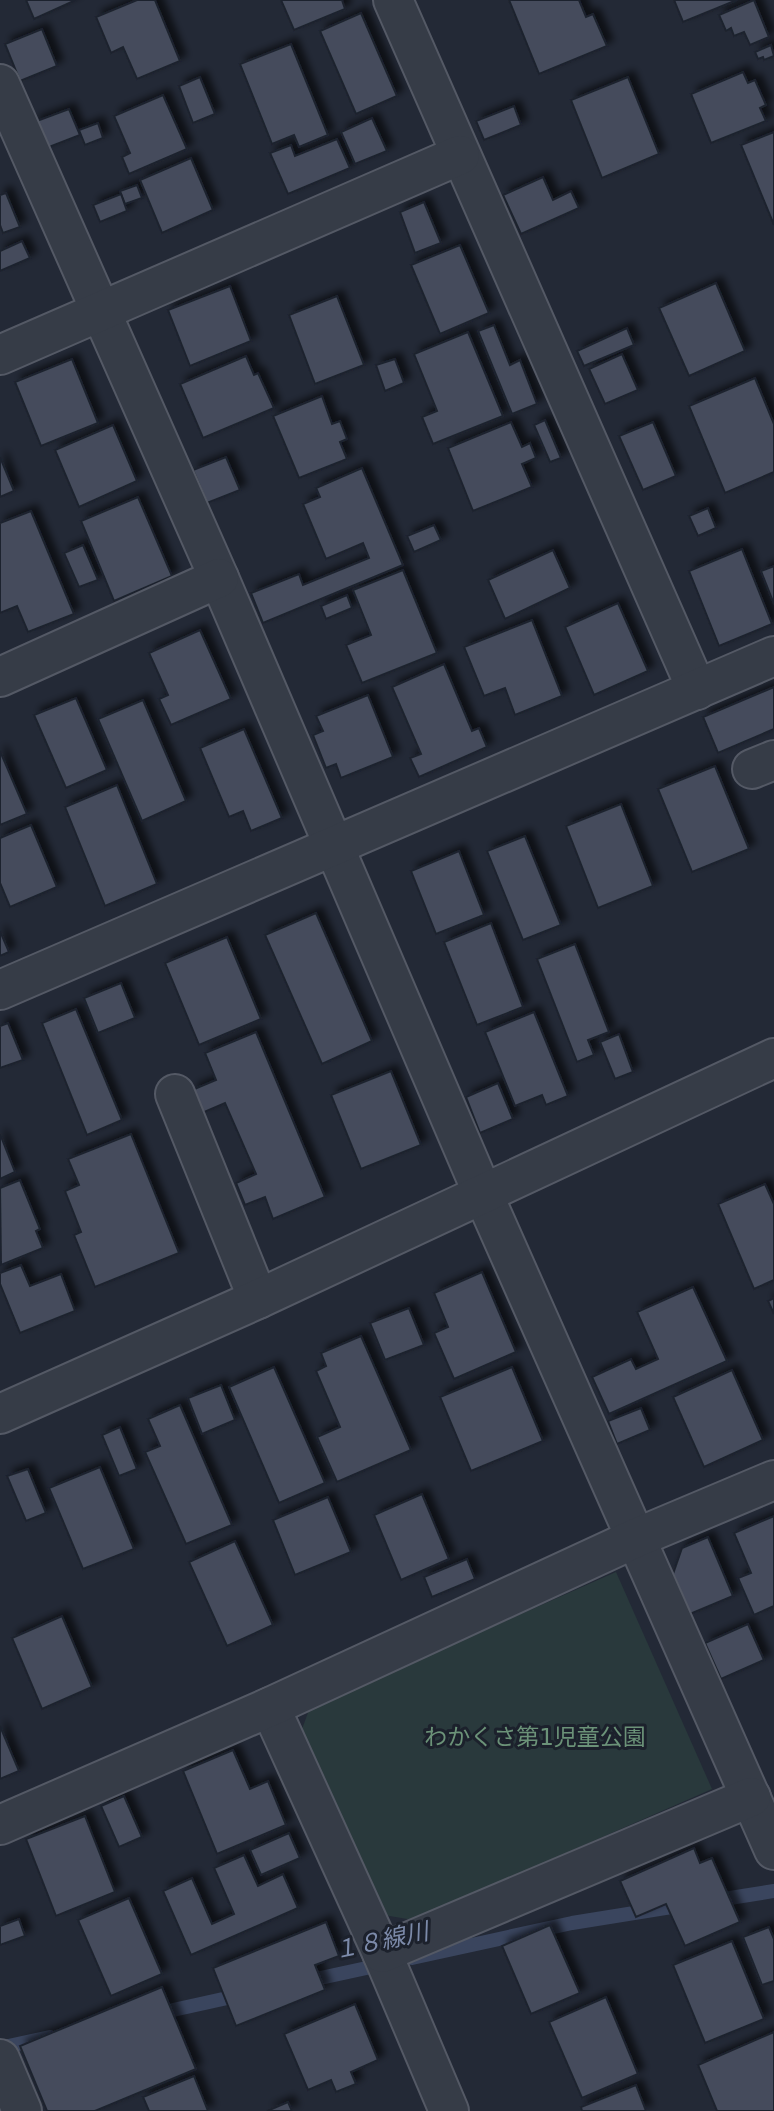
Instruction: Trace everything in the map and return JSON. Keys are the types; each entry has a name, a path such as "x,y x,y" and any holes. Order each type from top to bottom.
{"street":[{"path":"393,0 697,690"},
{"path":"0,84 219,578 483,1194 774,1850"},
{"path":"0,355 460,155"},
{"path":"0,677 219,578"},
{"path":"0,990 774,656"},
{"path":"0,1414 258,1299 774,1058"},
{"path":"175,1094 258,1299"},
{"path":"0,1825 270,1707 636,1538 774,1480"},
{"path":"270,1707 382,1953 449,2111"},
{"path":"382,1953 751,1797"},
{"path":"0,2059 22,2111"}],"green space":[{"name":"わかくさ第1児童公園","path":"616,1572 712,1789 413,1920 384,1915 301,1732 310,1707"}],"building":[{"path":"26,0 76,0 34,19"},
{"path":"137,0 155,0 180,61 137,79 123,47 111,53 96,17"},
{"path":"281,0 342,0 345,9 294,30"},
{"path":"509,0 579,0 586,17 593,14 607,46 539,74"},
{"path":"674,0 737,0 683,22"},
{"path":"754,0 769,37 750,45 744,32 734,36 731,28 726,31 719,15"},
{"path":"361,13 397,96 356,114 320,31"},
{"path":"42,29 57,66 20,81 5,44"},
{"path":"291,44 328,135 299,147 294,135 272,144 240,64"},
{"path":"771,45 774,56 758,59 755,52"},
{"path":"743,72 748,83 755,80 766,105 760,108 766,121 711,143 691,94"},
{"path":"200,77 215,114 193,123 179,86"},
{"path":"628,77 659,154 602,178 571,100"},
{"path":"163,95 187,149 129,174 122,157 130,153 114,116"},
{"path":"514,106 521,125 484,140 476,121"},
{"path":"69,109 80,135 44,149 34,122"},
{"path":"372,118 387,151 355,164 341,132"},
{"path":"98,123 103,138 85,145 79,130"},
{"path":"774,132 774,225 741,145"},
{"path":"337,139 350,168 288,194 270,153 291,145 295,156"},
{"path":"191,158 213,210 162,233 140,180"},
{"path":"543,177 553,200 571,191 579,208 521,234 503,195"},
{"path":"137,185 142,198 125,204 120,191"},
{"path":"6,193 20,227 3,233 0,225 0,195"},
{"path":"121,194 127,211 100,222 93,205"},
{"path":"424,202 441,243 415,253 400,212"},
{"path":"22,241 30,258 0,271 0,251"},
{"path":"460,245 489,313 440,334 411,265"},
{"path":"716,283 745,351 689,376 659,308"},
{"path":"230,286 251,341 190,366 168,310"},
{"path":"337,296 364,365 315,384 289,315"},
{"path":"494,325 510,365 520,360 537,404 512,414 478,331"},
{"path":"627,328 634,345 584,366 577,351"},
{"path":"468,332 503,416 433,444 422,417 437,411 414,354"},
{"path":"622,354 638,390 605,404 589,369"},
{"path":"246,356 254,375 258,373 274,408 203,438 180,384"},
{"path":"72,359 98,423 41,446 15,382"},
{"path":"395,359 404,383 385,391 376,365"},
{"path":"755,378 774,424 774,472 725,493 689,406"},
{"path":"322,396 332,424 340,421 347,439 340,442 347,459 299,478 273,416"},
{"path":"545,420 561,458 550,462 534,425"},
{"path":"511,422 522,447 530,443 536,458 522,464 532,487 473,511 448,448"},
{"path":"653,422 676,476 643,490 619,436"},
{"path":"113,425 137,481 79,507 55,450"},
{"path":"0,457 14,491 0,497"},
{"path":"226,457 240,490 207,503 193,470"},
{"path":"362,468 403,565 263,623 251,593 299,574 303,585 369,558 363,543 326,559 303,504 320,497 316,488"},
{"path":"138,497 172,576 114,601 81,521"},
{"path":"708,508 716,528 698,536 689,516"},
{"path":"31,511 74,614 28,632 17,606 0,613 0,523"},
{"path":"434,525 441,540 414,552 407,536"},
{"path":"83,545 98,580 79,587 64,553"},
{"path":"742,549 772,624 719,646 689,571"},
{"path":"553,550 570,588 505,619 488,580"},
{"path":"774,566 774,604 761,571"},
{"path":"403,570 437,653 362,683 346,645 371,635 353,590"},
{"path":"347,595 352,608 326,619 321,606"},
{"path":"618,603 648,671 594,695 565,627"},
{"path":"532,620 562,696 515,715 505,688 484,696 464,647"},
{"path":"200,630 231,699 171,725 159,699 168,695 149,653"},
{"path":"444,664 472,731 479,728 487,747 419,777 410,758 421,754 392,687"},
{"path":"774,687 774,729 718,753 703,717"},
{"path":"368,695 393,757 341,778 336,764 326,768 313,735 323,731 316,716"},
{"path":"76,698 107,770 66,788 34,715"},
{"path":"143,700 186,801 142,821 98,719"},
{"path":"244,729 282,818 251,831 243,811 229,817 200,748"},
{"path":"0,751 27,814 0,825"},
{"path":"715,766 749,849 692,872 658,789"},
{"path":"117,785 157,884 105,906 65,807"},
{"path":"621,804 653,886 598,908 566,826"},
{"path":"31,825 57,887 10,907 0,883 0,838"},
{"path":"525,836 561,925 523,940 487,851"},
{"path":"459,851 484,915 436,934 411,871"},
{"path":"316,913 372,1041 322,1064 265,935"},
{"path":"491,923 523,1007 477,1025 444,942"},
{"path":"0,931 9,952 0,956"},
{"path":"227,937 261,1019 199,1045 165,963"},
{"path":"575,944 609,1032 588,1040 594,1055 577,1062 537,959"},
{"path":"121,983 135,1018 98,1033 84,998"},
{"path":"76,1009 122,1120 87,1135 42,1023"},
{"path":"534,1012 568,1096 546,1105 542,1095 515,1106 485,1032"},
{"path":"8,1023 23,1060 0,1068 0,1026"},
{"path":"256,1032 325,1197 273,1219 265,1197 245,1205 236,1183 256,1174 225,1103 202,1113 192,1090 216,1080 205,1053"},
{"path":"619,1034 633,1072 615,1079 600,1042"},
{"path":"391,1071 421,1145 361,1169 331,1095"},
{"path":"498,1083 513,1119 480,1133 466,1097"},
{"path":"0,1134 15,1172 0,1179"},
{"path":"131,1134 179,1253 95,1287 74,1235 81,1232 65,1191 79,1185 68,1159"},
{"path":"20,1180 40,1229 36,1231 43,1248 1,1265 0,1188"},
{"path":"765,1184 774,1204 774,1280 754,1289 718,1204"},
{"path":"21,1265 30,1286 61,1274 75,1311 20,1333 0,1284 0,1273"},
{"path":"482,1272 516,1352 454,1379 434,1333 448,1327 434,1293"},
{"path":"693,1287 727,1361 609,1414 592,1377 631,1359 636,1369 658,1359 637,1312"},
{"path":"774,1298 774,1314 768,1301"},
{"path":"409,1308 424,1345 385,1360 370,1323"},
{"path":"361,1336 411,1450 337,1482 317,1437 340,1427 316,1371 326,1366 321,1353"},
{"path":"274,1367 325,1483 279,1503 229,1387"},
{"path":"512,1367 543,1441 471,1471 440,1397"},
{"path":"732,1370 763,1440 704,1467 673,1397"},
{"path":"221,1385 235,1420 202,1434 188,1398"},
{"path":"180,1405 232,1525 186,1544 145,1452 160,1446 148,1419"},
{"path":"641,1408 650,1430 617,1444 608,1421"},
{"path":"120,1427 137,1469 119,1476 102,1435"},
{"path":"100,1467 134,1549 83,1569 49,1488"},
{"path":"28,1469 46,1513 26,1521 7,1476"},
{"path":"422,1494 449,1559 401,1580 374,1515"},
{"path":"328,1497 351,1552 295,1575 273,1520"},
{"path":"774,1516 774,1606 754,1615 738,1578 751,1573 734,1533"},
{"path":"708,1537 733,1596 690,1614 673,1574 682,1548"},
{"path":"235,1541 273,1625 227,1646 189,1562"},
{"path":"467,1559 475,1579 432,1597 424,1577"},
{"path":"62,1616 92,1687 42,1709 12,1638"},
{"path":"748,1624 764,1660 721,1679 705,1643"},
{"path":"0,1726 19,1771 0,1779"},
{"path":"233,1750 250,1789 268,1781 286,1825 217,1854 183,1771"},
{"path":"124,1796 142,1837 119,1847 101,1806"},
{"path":"85,1816 115,1892 56,1916 26,1839"},
{"path":"289,1833 300,1858 261,1875 250,1850"},
{"path":"694,1848 700,1863 712,1858 740,1922 685,1946 666,1904 636,1917 620,1881"},
{"path":"244,1855 258,1886 283,1874 298,1908 191,1955 163,1891 192,1878 212,1924 234,1914 214,1868"},
{"path":"129,1898 162,1974 111,1996 78,1920"},
{"path":"19,1919 25,1936 0,1945 0,1926"},
{"path":"326,1922 339,1956 315,1965 325,1990 236,2026 213,1968"},
{"path":"550,1925 580,1993 531,2014 502,1946"},
{"path":"769,1927 774,1939 774,1981 762,1985 743,1937"},
{"path":"732,1941 764,2019 705,2043 673,1965"},
{"path":"162,1987 196,2069 95,2111 47,2111 20,2046"},
{"path":"606,1997 638,2074 582,2098 549,2022"},
{"path":"355,2004 378,2060 351,2072 356,2084 336,2092 331,2080 308,2090 284,2034"},
{"path":"774,2032 774,2111 717,2111 698,2065"},
{"path":"194,2076 208,2111 149,2111 143,2097"},
{"path":"636,2085 646,2111 582,2111 581,2107"},
{"path":"288,2102 292,2111 267,2111"}],"waterway":[{"name":"１８線川","path":"711,1901 774,1891"},
{"name":"１８線川","path":"412,1958 572,1923 684,1905"},
{"name":"１８線川","path":"302,1982 385,1964"},
{"name":"１８線川","path":"155,2014 241,1995"},
{"name":"１８線川","path":"0,2048 50,2037"}]}
